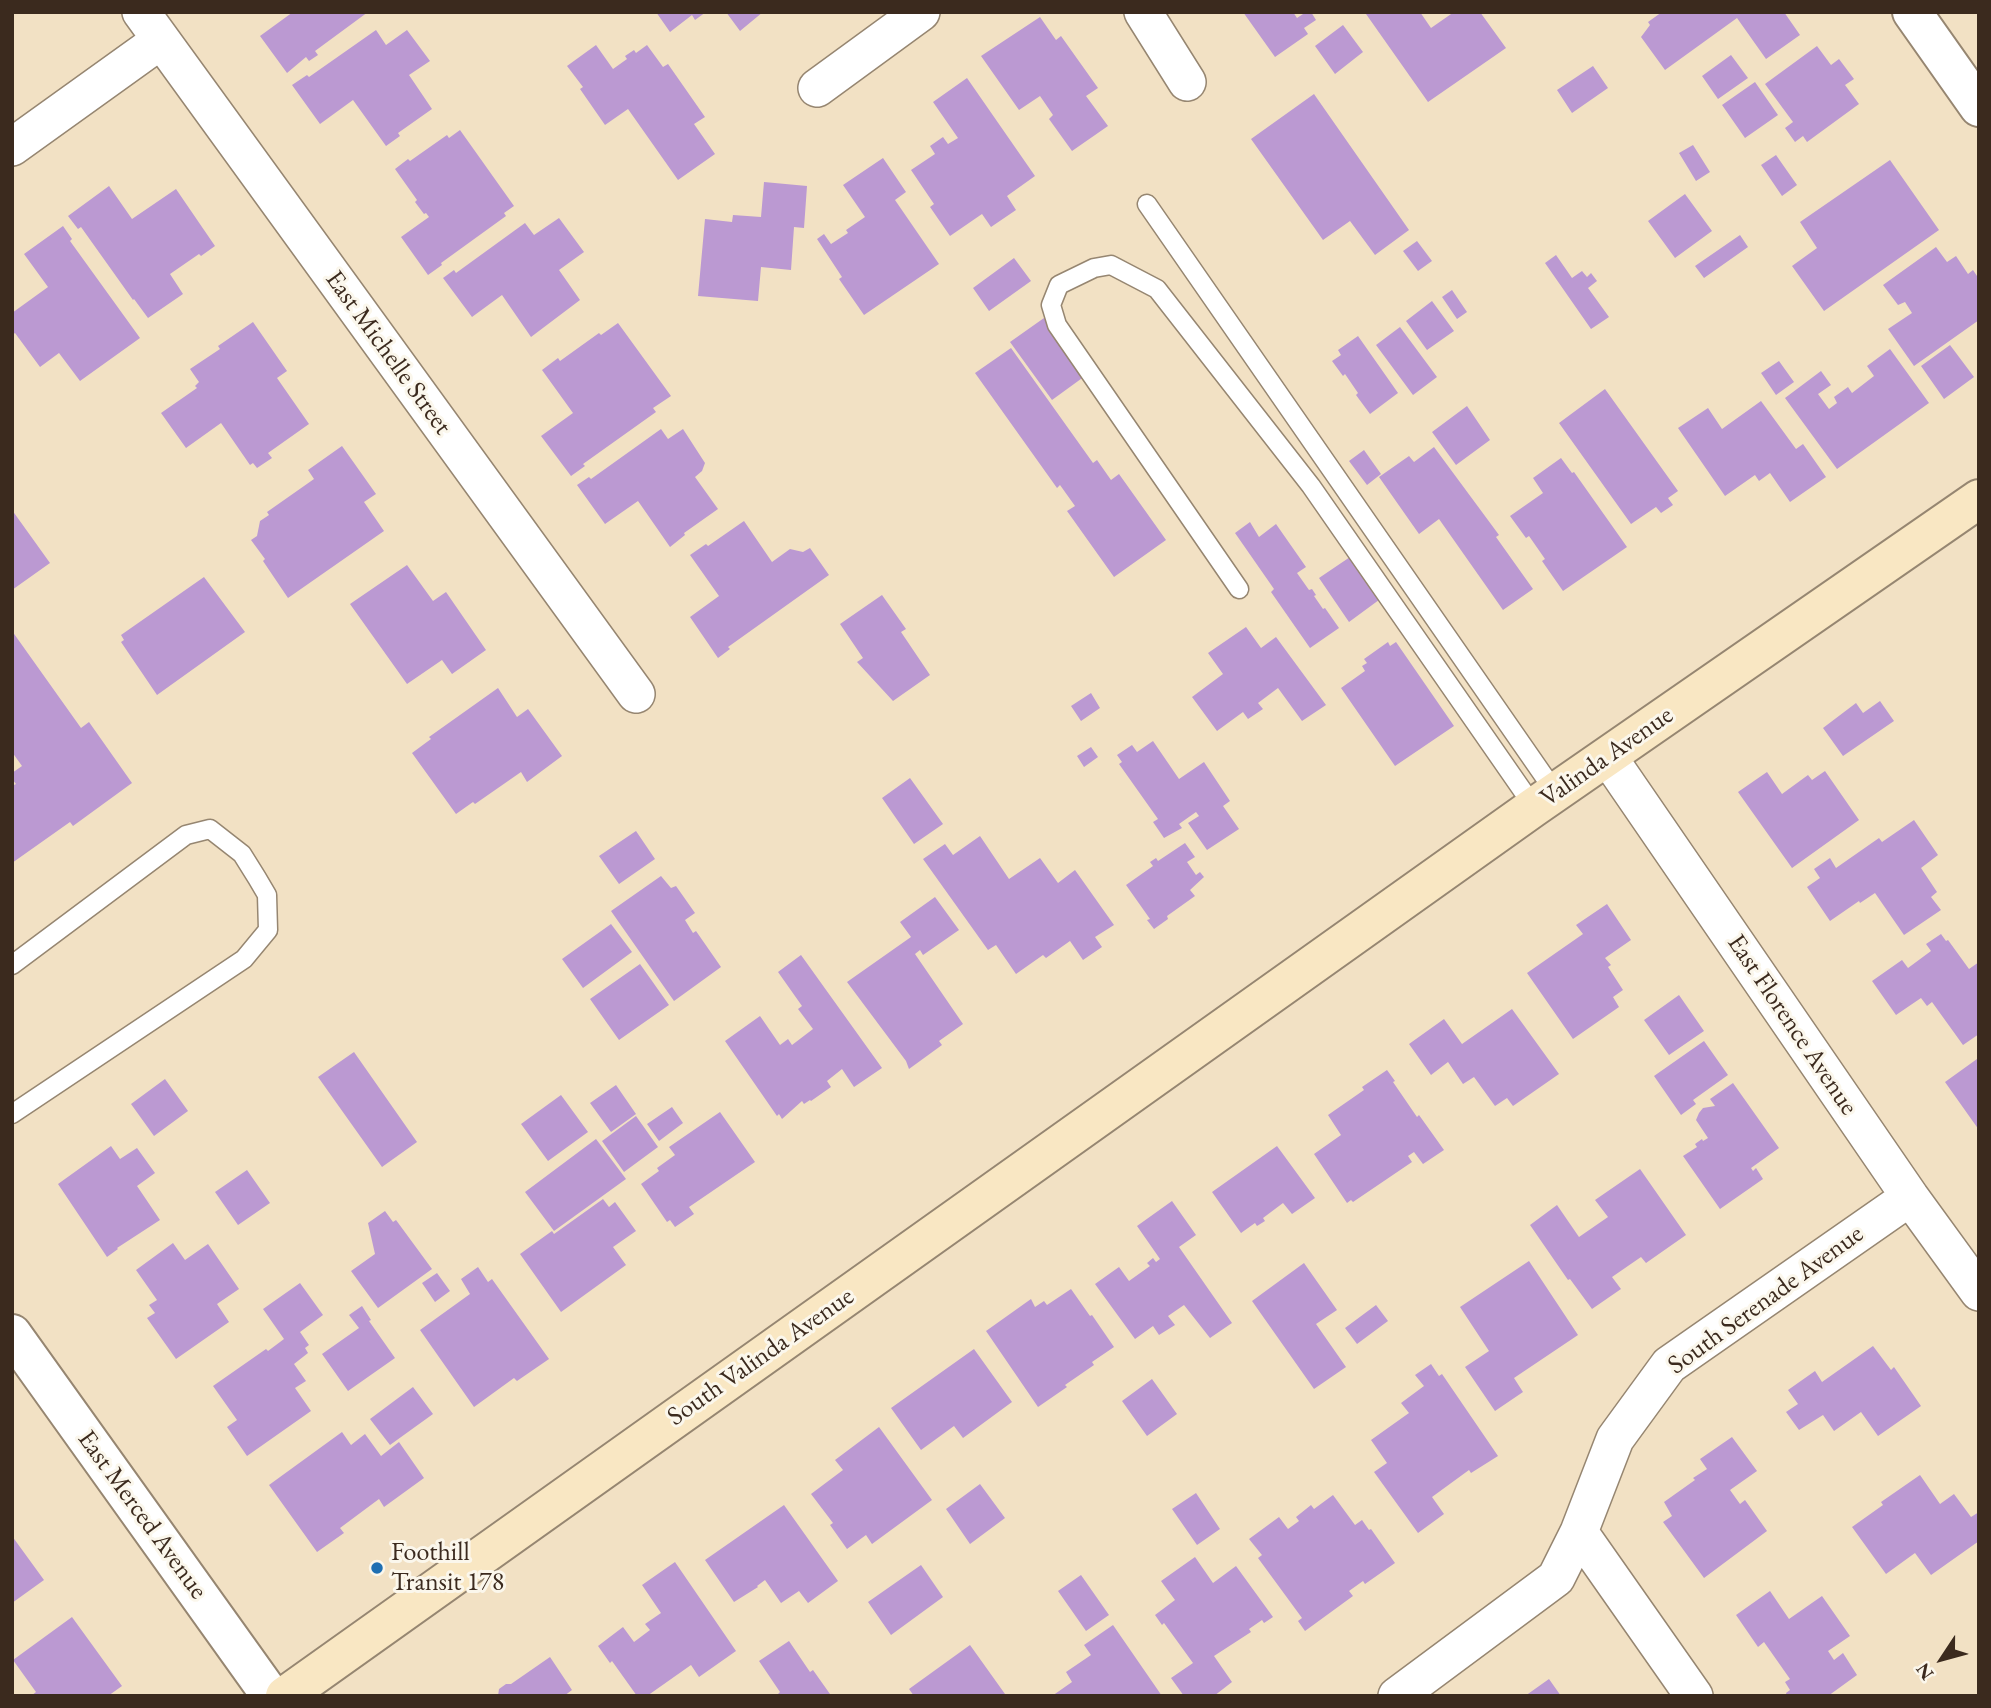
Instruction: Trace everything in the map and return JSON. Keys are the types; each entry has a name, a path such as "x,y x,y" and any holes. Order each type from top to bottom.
{"main road":[{"name":"Valinda Avenue","path":"1238,1019 1545,800 1979,499"},
{"name":"South Valinda Avenue","path":"285,1696 1238,1019"}],"street":[{"path":"817,88 921,12"},
{"path":"1143,12 1187,82"},
{"path":"1912,12 1979,107"},
{"path":"12,147 151,26"},
{"name":"East Michelle Street","path":"151,26 636,694"},
{"name":"East Florence Avenue","path":"1608,757 1910,1197 1979,1292"},
{"name":"South Serenade Avenue","path":"1397,1696 1556,1578 1579,1532 1615,1439 1669,1365 1910,1197"},
{"name":"East Merced Avenue","path":"12,1334 271,1696"},
{"path":"1579,1532 1695,1696"}],"lane":[{"path":"1147,204 1545,800"},
{"path":"1239,589 1057,325 1051,305 1059,285 1094,268 1111,265 1157,289 1311,486 1545,800"},
{"path":"12,965 186,835 210,830 242,854 267,895 268,930 244,959 12,1114"}],"building":[{"path":"293,12 368,12 315,51 318,55 309,61 306,57 287,73 260,36"},
{"path":"656,12 706,12 695,20 692,15 670,32"},
{"path":"726,12 763,12 740,31"},
{"path":"1243,12 1293,12 1297,18 1311,12 1316,20 1304,28 1308,34 1275,57"},
{"path":"1420,12 1431,28 1454,12 1480,12 1506,48 1428,102 1366,14"},
{"path":"1662,12 1784,12 1800,35 1766,59 1737,18 1665,70 1641,37 1650,25 1648,22"},
{"path":"1040,17 1056,40 1061,36 1098,88 1086,96 1108,126 1072,151 1049,119 1053,115 1040,96 1019,110 981,56"},
{"path":"1343,25 1363,52 1335,74 1315,46"},
{"path":"376,30 386,45 407,30 430,61 409,75 432,109 398,133 400,136 386,146 353,100 320,124 292,85 307,75 309,77"},
{"path":"596,45 613,69 627,59 625,56 634,50 636,53 647,45 663,67 668,64 705,117 694,124 715,154 678,180 628,109 605,125 567,66"},
{"path":"1817,46 1831,65 1839,59 1854,79 1845,85 1859,104 1807,142 1803,136 1795,142 1785,128 1793,122 1765,84"},
{"path":"1731,55 1748,78 1718,99 1702,76"},
{"path":"1593,66 1608,88 1572,113 1557,90"},
{"path":"967,78 1035,176 1007,196 1016,210 991,227 982,214 950,236 930,207 934,204 911,170 935,154 930,146 943,137 948,144 958,138 933,102"},
{"path":"1755,82 1778,115 1745,138 1722,105"},
{"path":"1314,94 1409,230 1375,255 1350,221 1323,240 1251,139"},
{"path":"460,130 514,206 504,213 506,216 428,275 401,237 429,217 415,202 417,200 395,169 447,135 449,138"},
{"path":"1693,145 1710,172 1696,181 1679,153"},
{"path":"1776,155 1797,185 1782,196 1761,165"},
{"path":"883,158 906,192 895,200 939,264 864,315 839,279 842,277 817,239 824,234 831,244 865,217 843,185"},
{"path":"1890,160 1939,230 1824,311 1792,266 1817,248 1800,222"},
{"path":"764,182 807,186 804,228 794,227 791,270 761,267 758,301 698,296 705,219 732,222 733,215 761,217"},
{"path":"109,186 132,219 176,189 215,246 170,274 183,294 148,318 81,227 78,229 68,216"},
{"path":"1685,194 1712,231 1675,258 1648,221"},
{"path":"559,218 584,252 559,270 580,300 531,337 502,295 472,317 443,278 454,270 456,273 525,223 534,235"},
{"path":"63,226 72,239 70,241 140,338 80,381 59,353 40,367 15,333 12,335 12,313 48,287 24,254"},
{"path":"1740,235 1748,247 1704,278 1695,266"},
{"path":"1417,241 1432,261 1418,271 1403,251"},
{"path":"1936,247 1947,262 1956,256 1968,274 1973,270 1979,279 1979,320 1914,366 1888,329 1912,313 1905,302 1898,305 1883,285"},
{"path":"1556,255 1572,278 1582,271 1587,277 1591,273 1597,281 1588,288 1609,317 1591,329 1545,263"},
{"path":"1014,258 1031,281 989,311 973,288"},
{"path":"1452,290 1467,312 1457,319 1442,297"},
{"path":"1432,301 1454,331 1427,350 1406,321"},
{"path":"1044,318 1085,376 1052,400 1010,342"},
{"path":"253,322 287,371 277,378 309,424 268,453 272,458 257,468 253,463 250,465 221,423 186,448 161,413 197,388 195,386 199,382 190,369"},
{"path":"618,323 671,396 653,408 656,412 583,464 585,466 571,476 541,436 573,413 542,370"},
{"path":"1400,327 1437,377 1413,395 1376,345"},
{"path":"1358,336 1398,393 1370,414 1345,374 1343,376 1332,361 1341,355 1338,350"},
{"path":"1950,345 1974,377 1944,399 1921,366"},
{"path":"1011,348 1093,463 1097,460 1111,480 1119,474 1166,540 1114,577 1067,511 1075,506 1060,485 1057,488 975,373"},
{"path":"1890,349 1929,403 1837,469 1785,398 1821,371 1831,385 1818,394 1829,409 1837,403 1834,397 1848,387 1852,393 1874,376 1867,366"},
{"path":"1779,361 1794,382 1776,395 1761,373"},
{"path":"1605,389 1678,491 1668,498 1673,505 1661,513 1656,507 1631,524 1559,423"},
{"path":"1761,401 1796,449 1803,444 1826,477 1790,502 1770,473 1759,481 1755,475 1725,496 1678,428 1708,408 1722,429"},
{"path":"1467,406 1490,440 1456,465 1432,432"},
{"path":"661,429 668,439 683,429 705,463 702,471 695,477 718,509 684,533 685,535 670,547 638,501 605,524 577,485 589,477 591,479"},
{"path":"342,446 376,494 364,502 384,531 288,598 251,540 257,536 260,521 269,515 267,512 314,479 308,470"},
{"path":"1434,447 1499,535 1496,537 1533,589 1503,610 1439,519 1419,534 1379,477 1409,456 1414,462"},
{"path":"1364,450 1381,474 1367,485 1349,461"},
{"path":"1561,458 1572,473 1574,472 1627,547 1563,591 1529,536 1526,538 1510,516 1543,493 1533,478"},
{"path":"12,510 50,563 12,590"},
{"path":"744,521 772,562 790,549 803,552 810,548 829,575 728,647 730,649 718,658 690,617 719,596 690,555"},
{"path":"1250,522 1259,537 1276,524 1306,567 1297,573 1309,590 1312,589 1323,609 1325,608 1339,628 1310,648 1235,533"},
{"path":"1353,555 1383,597 1349,622 1319,578"},
{"path":"407,565 433,601 446,592 486,650 452,674 442,660 407,684 350,604"},
{"path":"204,577 245,632 157,695 121,642 124,640 121,635"},
{"path":"882,595 906,629 901,632 930,675 893,701 857,662 863,658 840,624"},
{"path":"1246,627 1261,648 1276,637 1326,705 1302,721 1278,688 1258,703 1263,709 1248,719 1243,712 1217,731 1192,697 1223,674 1208,653"},
{"path":"12,631 81,728 89,722 132,783 73,826 70,822 12,863 12,786 16,784 12,773 22,766 12,752"},
{"path":"1388,642 1390,646 1396,642 1454,726 1395,766 1341,688 1365,671 1362,666 1367,663 1364,659"},
{"path":"498,688 517,717 528,709 562,756 527,782 521,772 456,814 412,753 431,739 429,737"},
{"path":"1091,693 1100,708 1081,721 1071,706"},
{"path":"1880,701 1894,721 1843,756 1823,728 1856,703 1863,713"},
{"path":"1153,741 1179,779 1204,762 1230,801 1223,806 1239,829 1207,850 1188,823 1199,816 1196,812 1179,824 1182,828 1164,838 1153,822 1158,819 1119,764 1122,762 1117,755 1132,745 1137,752"},
{"path":"1091,747 1098,757 1084,767 1077,756"},
{"path":"1825,771 1859,820 1792,868 1738,792 1767,772 1782,794 1808,775 1812,780"},
{"path":"910,778 943,824 914,844 882,798"},
{"path":"1914,820 1938,855 1921,868 1937,892 1931,897 1941,910 1904,935 1875,893 1830,921 1807,887 1820,878 1814,869 1830,858 1836,868 1879,838 1882,842"},
{"path":"636,831 655,859 619,884 599,856"},
{"path":"980,836 1009,879 1040,858 1058,883 1075,870 1114,925 1095,937 1102,947 1083,960 1070,941 1046,958 1043,955 1016,974 996,945 988,950 923,859 945,844 953,855"},
{"path":"1185,843 1195,857 1187,862 1196,875 1200,872 1204,877 1190,890 1195,896 1154,929 1126,885 1153,866 1150,862 1156,858 1158,861"},
{"path":"661,876 671,888 676,886 695,913 685,920 721,967 674,1001 611,911"},
{"path":"935,897 959,930 923,955 920,950 915,954 963,1024 939,1041 942,1045 909,1069 906,1061 847,982 911,937 900,922"},
{"path":"1607,904 1631,940 1605,958 1623,990 1613,997 1619,1007 1573,1039 1527,973 1583,934 1576,925"},
{"path":"611,924 632,952 583,988 562,959"},
{"path":"1941,934 1969,969 1979,962 1979,1034 1963,1045 1932,1002 1927,1006 1921,998 1896,1015 1872,981 1902,960 1908,968 1931,951 1926,944"},
{"path":"801,955 882,1068 854,1087 842,1069 827,1081 831,1087 811,1101 804,1104 802,1101 782,1119 779,1114 777,1116 725,1041 760,1016 780,1045 788,1039 792,1045 813,1029 798,1009 802,1006 778,972"},
{"path":"640,964 669,1005 619,1040 590,999"},
{"path":"1679,995 1704,1031 1669,1055 1644,1020"},
{"path":"1512,1009 1559,1074 1513,1106 1507,1098 1495,1106 1474,1077 1463,1084 1448,1062 1431,1075 1409,1044 1444,1019 1462,1044"},
{"path":"1704,1041 1728,1075 1693,1100 1696,1104 1681,1115 1654,1076"},
{"path":"354,1052 417,1142 382,1167 318,1077"},
{"path":"1977,1059 1979,1062 1979,1130 1945,1082"},
{"path":"1387,1070 1417,1117 1419,1115 1444,1150 1423,1164 1414,1152 1408,1156 1412,1162 1353,1202 1351,1200 1347,1203 1314,1154 1341,1135 1328,1115"},
{"path":"165,1079 188,1111 154,1136 131,1104"},
{"path":"1733,1083 1779,1148 1751,1168 1753,1171 1756,1168 1763,1179 1720,1209 1683,1156 1697,1147 1695,1144 1708,1138 1696,1120 1699,1113 1703,1108 1715,1106 1710,1099"},
{"path":"616,1085 636,1114 611,1132 590,1103"},
{"path":"561,1095 588,1132 548,1161 521,1124"},
{"path":"672,1107 683,1123 659,1141 647,1124"},
{"path":"720,1112 755,1162 689,1207 694,1214 675,1227 670,1220 667,1222 641,1184 675,1155 669,1147"},
{"path":"636,1116 658,1147 624,1172 602,1141"},
{"path":"596,1139 626,1179 554,1231 525,1192"},
{"path":"111,1146 120,1159 137,1148 155,1173 137,1186 160,1220 107,1257 58,1184"},
{"path":"1277,1146 1315,1198 1292,1214 1283,1203 1263,1218 1265,1221 1257,1226 1255,1223 1241,1233 1212,1192"},
{"path":"1640,1169 1686,1235 1646,1263 1641,1257 1612,1277 1621,1289 1592,1309 1530,1225 1557,1205 1579,1237 1608,1217 1595,1200"},
{"path":"247,1170 270,1203 238,1225 215,1192"},
{"path":"603,1199 609,1207 615,1202 636,1231 613,1247 626,1265 561,1312 520,1254 552,1231 554,1234"},
{"path":"1172,1201 1196,1235 1179,1247 1232,1323 1210,1338 1184,1305 1168,1316 1175,1325 1159,1335 1153,1326 1135,1339 1095,1284 1119,1267 1129,1281 1150,1266 1147,1263 1153,1258 1156,1262 1160,1259 1137,1226"},
{"path":"385,1211 393,1222 396,1220 432,1269 378,1308 351,1271 375,1254 368,1223"},
{"path":"173,1243 185,1260 208,1244 239,1289 217,1304 229,1322 176,1359 147,1318 155,1313 149,1305 157,1300 136,1270"},
{"path":"1529,1261 1578,1335 1514,1378 1523,1392 1495,1411 1465,1367 1489,1351 1460,1307"},
{"path":"1304,1263 1337,1310 1316,1324 1346,1367 1314,1389 1252,1301"},
{"path":"478,1267 488,1282 492,1279 549,1359 517,1381 514,1378 474,1407 420,1330 470,1294 461,1279"},
{"path":"437,1273 450,1291 435,1302 422,1283"},
{"path":"300,1283 323,1315 300,1332 309,1345 305,1348 308,1353 294,1364 306,1381 295,1388 311,1411 247,1456 227,1427 237,1420 213,1386 284,1339 263,1309"},
{"path":"1071,1289 1114,1347 1092,1362 1094,1365 1065,1385 1067,1387 1038,1407 986,1331 1031,1299 1035,1307 1044,1301 1047,1305"},
{"path":"1376,1305 1388,1321 1357,1344 1345,1328"},
{"path":"362,1306 371,1320 369,1321 395,1358 348,1391 322,1354 359,1328 349,1315"},
{"path":"1873,1346 1891,1370 1894,1367 1921,1406 1878,1436 1861,1412 1834,1431 1823,1415 1799,1430 1786,1412 1798,1404 1788,1390 1815,1371 1822,1382"},
{"path":"974,1349 1012,1402 963,1438 954,1426 921,1450 891,1408"},
{"path":"1431,1364 1439,1376 1442,1374 1498,1456 1471,1473 1469,1470 1432,1497 1444,1514 1418,1533 1374,1472 1387,1463 1371,1440 1409,1413 1401,1403 1424,1386 1415,1375"},
{"path":"1152,1379 1177,1414 1147,1436 1122,1401"},
{"path":"413,1387 433,1414 390,1445 370,1419"},
{"path":"879,1427 932,1500 872,1544 866,1535 847,1549 830,1525 833,1523 811,1494 843,1470 835,1460"},
{"path":"342,1432 351,1445 365,1434 381,1456 399,1442 424,1478 384,1507 379,1499 340,1528 344,1533 317,1552 269,1485"},
{"path":"1732,1437 1757,1471 1730,1490 1740,1504 1745,1500 1767,1531 1704,1578 1663,1522 1672,1516 1664,1502 1707,1469 1700,1459"},
{"path":"1920,1475 1940,1504 1954,1494 1971,1517 1979,1512 1979,1541 1931,1575 1915,1553 1886,1574 1852,1527 1883,1505 1881,1502"},
{"path":"980,1484 1005,1518 970,1544 946,1509"},
{"path":"1196,1493 1220,1529 1197,1545 1172,1509"},
{"path":"1333,1495 1355,1525 1362,1520 1369,1530 1371,1529 1395,1563 1365,1584 1363,1581 1349,1591 1353,1596 1305,1631 1298,1621 1302,1618 1258,1558 1262,1555 1249,1539 1279,1517 1288,1529 1299,1521 1296,1517 1311,1505 1314,1509"},
{"path":"784,1505 838,1581 808,1603 799,1591 781,1603 765,1580 734,1602 705,1560"},
{"path":"12,1536 44,1580 12,1603"},
{"path":"1195,1557 1213,1583 1236,1566 1273,1617 1264,1623 1262,1620 1249,1629 1251,1632 1214,1656 1232,1682 1214,1696 1184,1696 1171,1678 1193,1663 1155,1615 1175,1600 1161,1581"},
{"path":"675,1562 736,1651 699,1677 691,1665 647,1696 637,1696 598,1646 623,1627 634,1642 650,1630 645,1624 661,1613 642,1585"},
{"path":"921,1565 943,1597 891,1635 868,1602"},
{"path":"1081,1575 1109,1615 1086,1631 1058,1591"},
{"path":"1770,1591 1789,1619 1822,1596 1850,1636 1828,1651 1834,1660 1843,1653 1857,1675 1828,1696 1787,1696 1786,1693 1790,1690 1785,1682 1790,1679 1764,1642 1758,1647 1736,1615"},
{"path":"72,1617 122,1686 108,1696 31,1696 36,1692 13,1660"},
{"path":"1113,1625 1162,1696 1052,1696 1072,1682 1066,1672 1091,1655 1084,1645"},
{"path":"789,1641 810,1672 813,1670 830,1694 779,1696 780,1692 759,1661"},
{"path":"970,1645 1005,1694 914,1696 909,1689"},
{"path":"550,1657 572,1690 564,1696 498,1696 499,1689 511,1684"},
{"path":"1549,1679 1561,1696 1525,1696"}],"place":[{"name":"Foothill Transit 178","path":"377,1568"}]}
